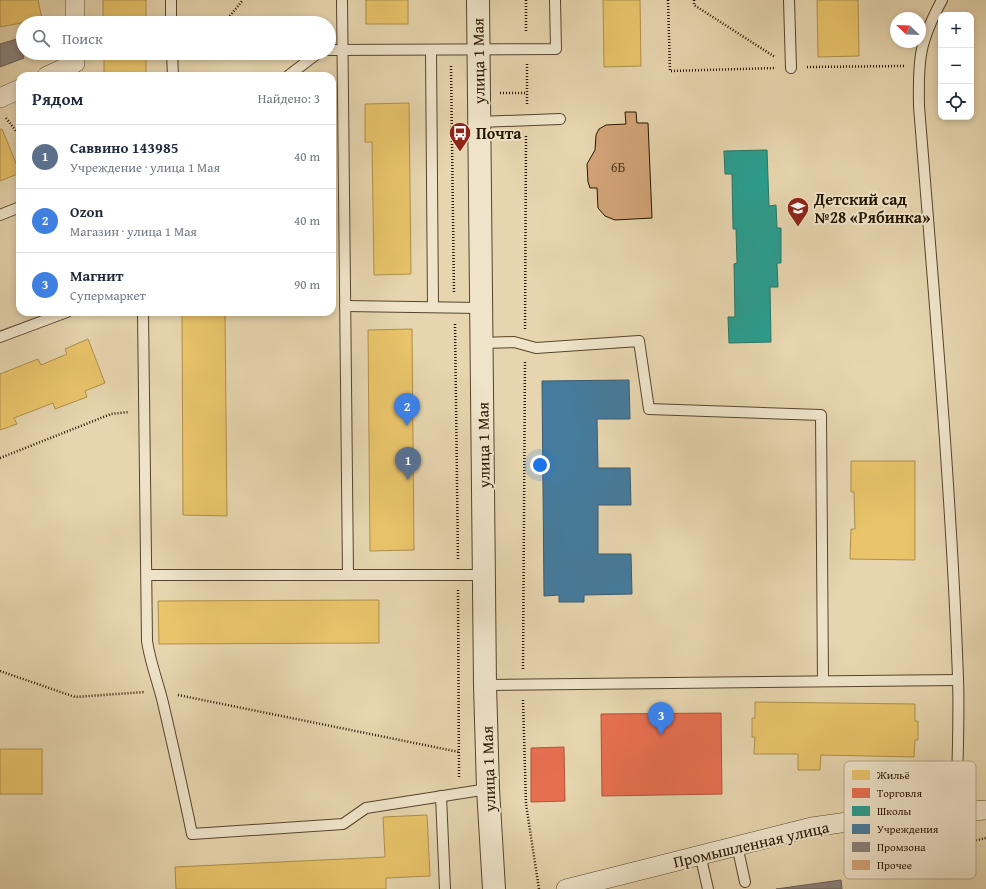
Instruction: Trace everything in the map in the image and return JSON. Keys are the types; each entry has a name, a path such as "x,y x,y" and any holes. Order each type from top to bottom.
{"street":[{"path":"75,0 75,16"},
{"name":"улица 1 Мая","path":"478,0 485,685 488,789 494,889"},
{"path":"56,72 75,64"},
{"path":"0,98 16,91"},
{"name":"Промышленная улица","path":"976,811 986,810"},
{"name":"Промышленная улица","path":"566,889 812,827 844,822"}],"lane":[{"path":"171,0 171,16"},
{"path":"342,0 348,575"},
{"path":"336,50 556,49 554,0"},
{"path":"789,0 791,68"},
{"path":"942,0 929,24 922,43 918,65 953,552 958,680 957,761"},
{"path":"431,50 433,307"},
{"path":"172,60 173,72"},
{"path":"293,72 309,60"},
{"path":"479,122 560,119"},
{"path":"0,215 16,209"},
{"path":"345,306 481,308"},
{"path":"0,337 56,316"},
{"path":"144,316 147,641 149,655 160,691 192,834 343,824 366,808 488,789"},
{"path":"482,343 514,342 536,348 639,341 649,408 821,415 824,681"},
{"path":"147,575 484,575"},
{"path":"485,685 958,680"},
{"path":"441,796 445,889"},
{"path":"737,845 745,882"},
{"path":"700,854 708,889"}],"path":[{"path":"230,16 243,0"},
{"path":"526,0 527,121 523,685 526,804 539,889"},
{"path":"668,0 670,71 918,65"},
{"path":"694,0 694,5 791,68"},
{"path":"451,50 460,793"},
{"path":"5,116 16,131"},
{"path":"0,458 110,414 145,410"},
{"path":"0,671 75,696 160,691 459,752"}],"building: Жильё":[{"path":"0,0 38,0 41,16 16,16 16,24 0,27"},
{"path":"103,0 146,0 146,16 103,16"},
{"path":"366,0 408,0 408,24 366,24"},
{"path":"603,0 640,0 641,66 604,67"},
{"path":"817,0 858,0 859,56 818,57"},
{"path":"104,60 146,60 146,72 104,72"},
{"path":"409,103 411,274 374,275 372,142 365,142 365,104"},
{"path":"0,129 2,129 16,163 16,175 0,181"},
{"path":"182,316 225,316 227,516 183,515"},
{"path":"412,329 414,550 370,551 368,330"},
{"path":"88,339 105,383 85,391 87,397 55,409 53,403 14,418 17,424 0,430 0,374 38,359 41,365 67,354 65,349"},
{"path":"851,461 915,461 915,560 850,559 851,529 855,529 854,492 851,492"},
{"path":"379,600 379,643 159,644 158,601"},
{"path":"755,702 915,704 915,721 918,721 918,740 915,740 914,757 821,755 820,770 798,770 798,754 754,754 755,737 752,737 752,718 755,718"},
{"path":"0,749 42,749 42,794 0,794"},
{"path":"427,815 430,876 386,878 386,889 176,889 175,867 385,857 383,817"}],"building: Торговля":[{"path":"721,713 722,794 602,796 601,714"},
{"path":"564,747 565,801 531,802 531,748"}],"building: Школы":[{"path":"767,150 769,206 776,205 777,228 781,228 781,263 777,263 778,287 770,287 771,342 729,343 728,317 735,317 734,264 737,263 736,229 733,229 732,174 725,174 724,151"}],"building: Учреждения":[{"path":"629,380 630,419 597,419 598,468 630,468 631,505 598,505 598,554 631,554 632,594 584,595 584,602 559,602 559,595 544,596 542,381"}],"building: Промзона":[{"path":"16,39 16,60 19,60 0,67 0,44"},
{"path":"841,880 842,889 776,889"}],"building: Прочее":[{"path":"625,112 636,112 637,123 648,123 652,218 615,220 605,216 598,208 597,188 590,188 588,182 587,164 595,150 596,135 599,129 606,125 626,124"}],"place":[{"name":"Почта","path":"460,152"},
{"name":"Детский сад №28 «Рябинка»","path":"798,228"},
{"name":"Ozon","path":"407,426"},
{"name":"Саввино 143985","path":"408,480"},
{"name":"Магнит","path":"661,735"}]}
